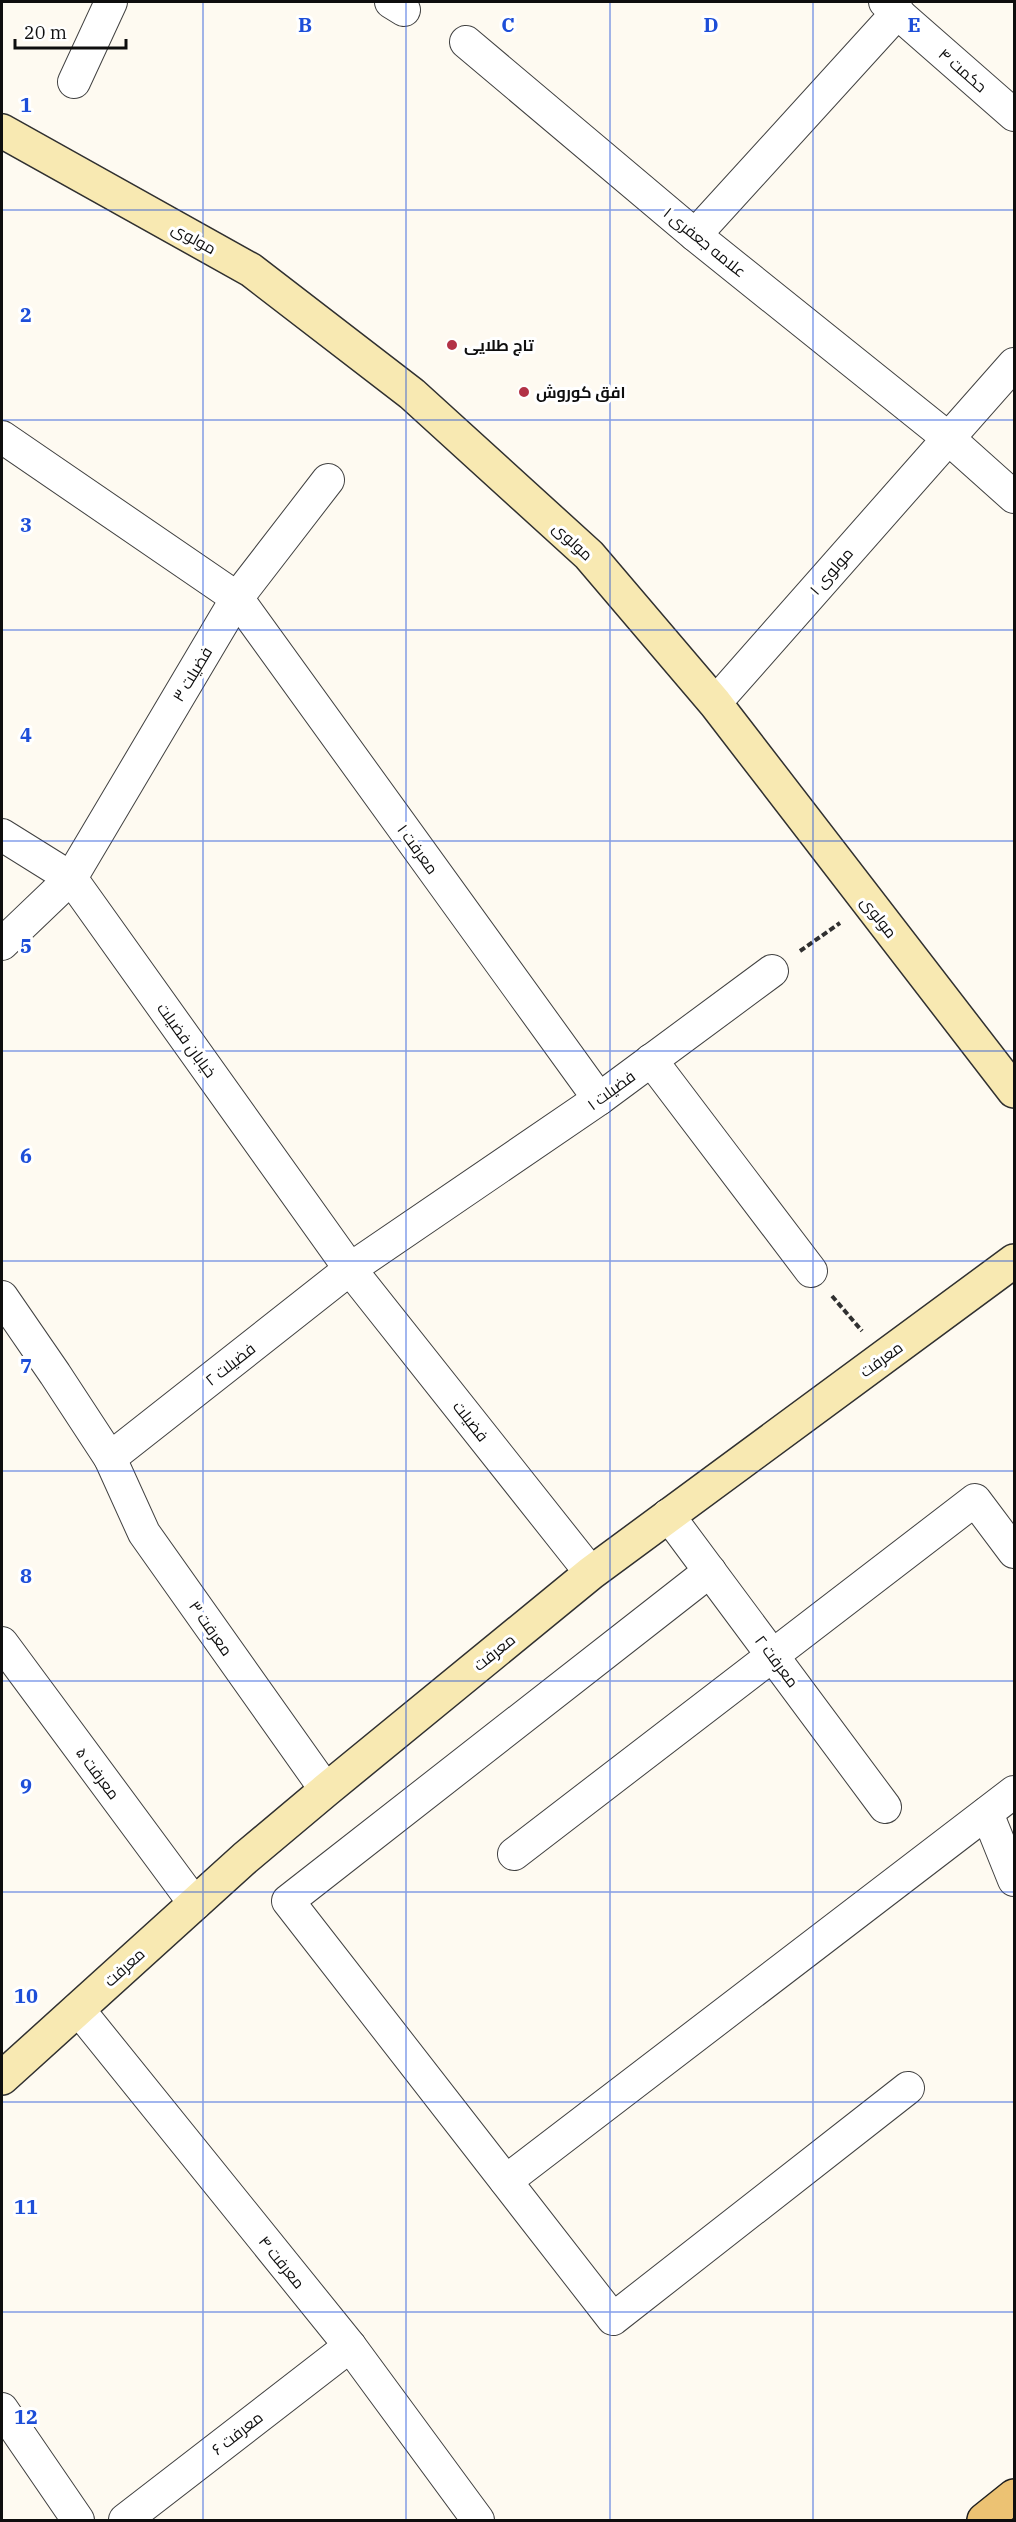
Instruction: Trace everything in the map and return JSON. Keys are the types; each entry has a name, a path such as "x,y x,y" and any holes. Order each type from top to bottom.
{"main road":[{"name":"مولوی","path":"2,131 251,270 412,394 589,555 715,703 1014,1091"},
{"name":"معرفت","path":"2,2078 195,1904 326,1790 591,1573 1014,1261"},
{"path":"984,2520 1014,2496"}],"street":[{"path":"74,82 111,2"},
{"path":"694,235 891,7"},
{"name":"حکمت ۴","path":"891,7 1014,115"},
{"name":"علامه جعفری ۱","path":"466,42 694,235 948,438 1014,497"},
{"name":"مولوی ۱","path":"715,703 1014,364"},
{"name":"معرفت ۱","path":"2,437 237,598 599,1099"},
{"name":"فضیلت ۳","path":"2,944 71,878 237,598 328,480"},
{"name":"خیابان فضیلت","path":"2,835 71,878 350,1269"},
{"name":"فضیلت ۱","path":"350,1269 599,1099 772,972"},
{"path":"651,1060 811,1271"},
{"name":"فضیلت ۲","path":"110,1458 350,1269"},
{"name":"فضیلت","path":"350,1269 591,1573"},
{"name":"معرفت ۳","path":"2,1297 110,1458 144,1533 326,1790"},
{"path":"514,1854 975,1500 1014,1552"},
{"name":"معرفت ۲","path":"668,1515 885,1807"},
{"path":"710,1571 288,1901 613,2319 908,2088"},
{"name":"معرفت ۵","path":"2,1643 195,1904"},
{"path":"506,2181 1014,1792"},
{"path":"987,1813 1014,1880"},
{"name":"معرفت ۴","path":"78,2009 350,2346 478,2520"},
{"name":"معرفت ۶","path":"125,2520 350,2346"},
{"path":"2,2409 78,2520"}],"path":[{"path":"772,972 867,903"},
{"path":"811,1271 883,1357"}],"place":[{"name":"تاج طلایی","path":"452,345"},
{"name":"افق کوروش","path":"524,392"}]}
